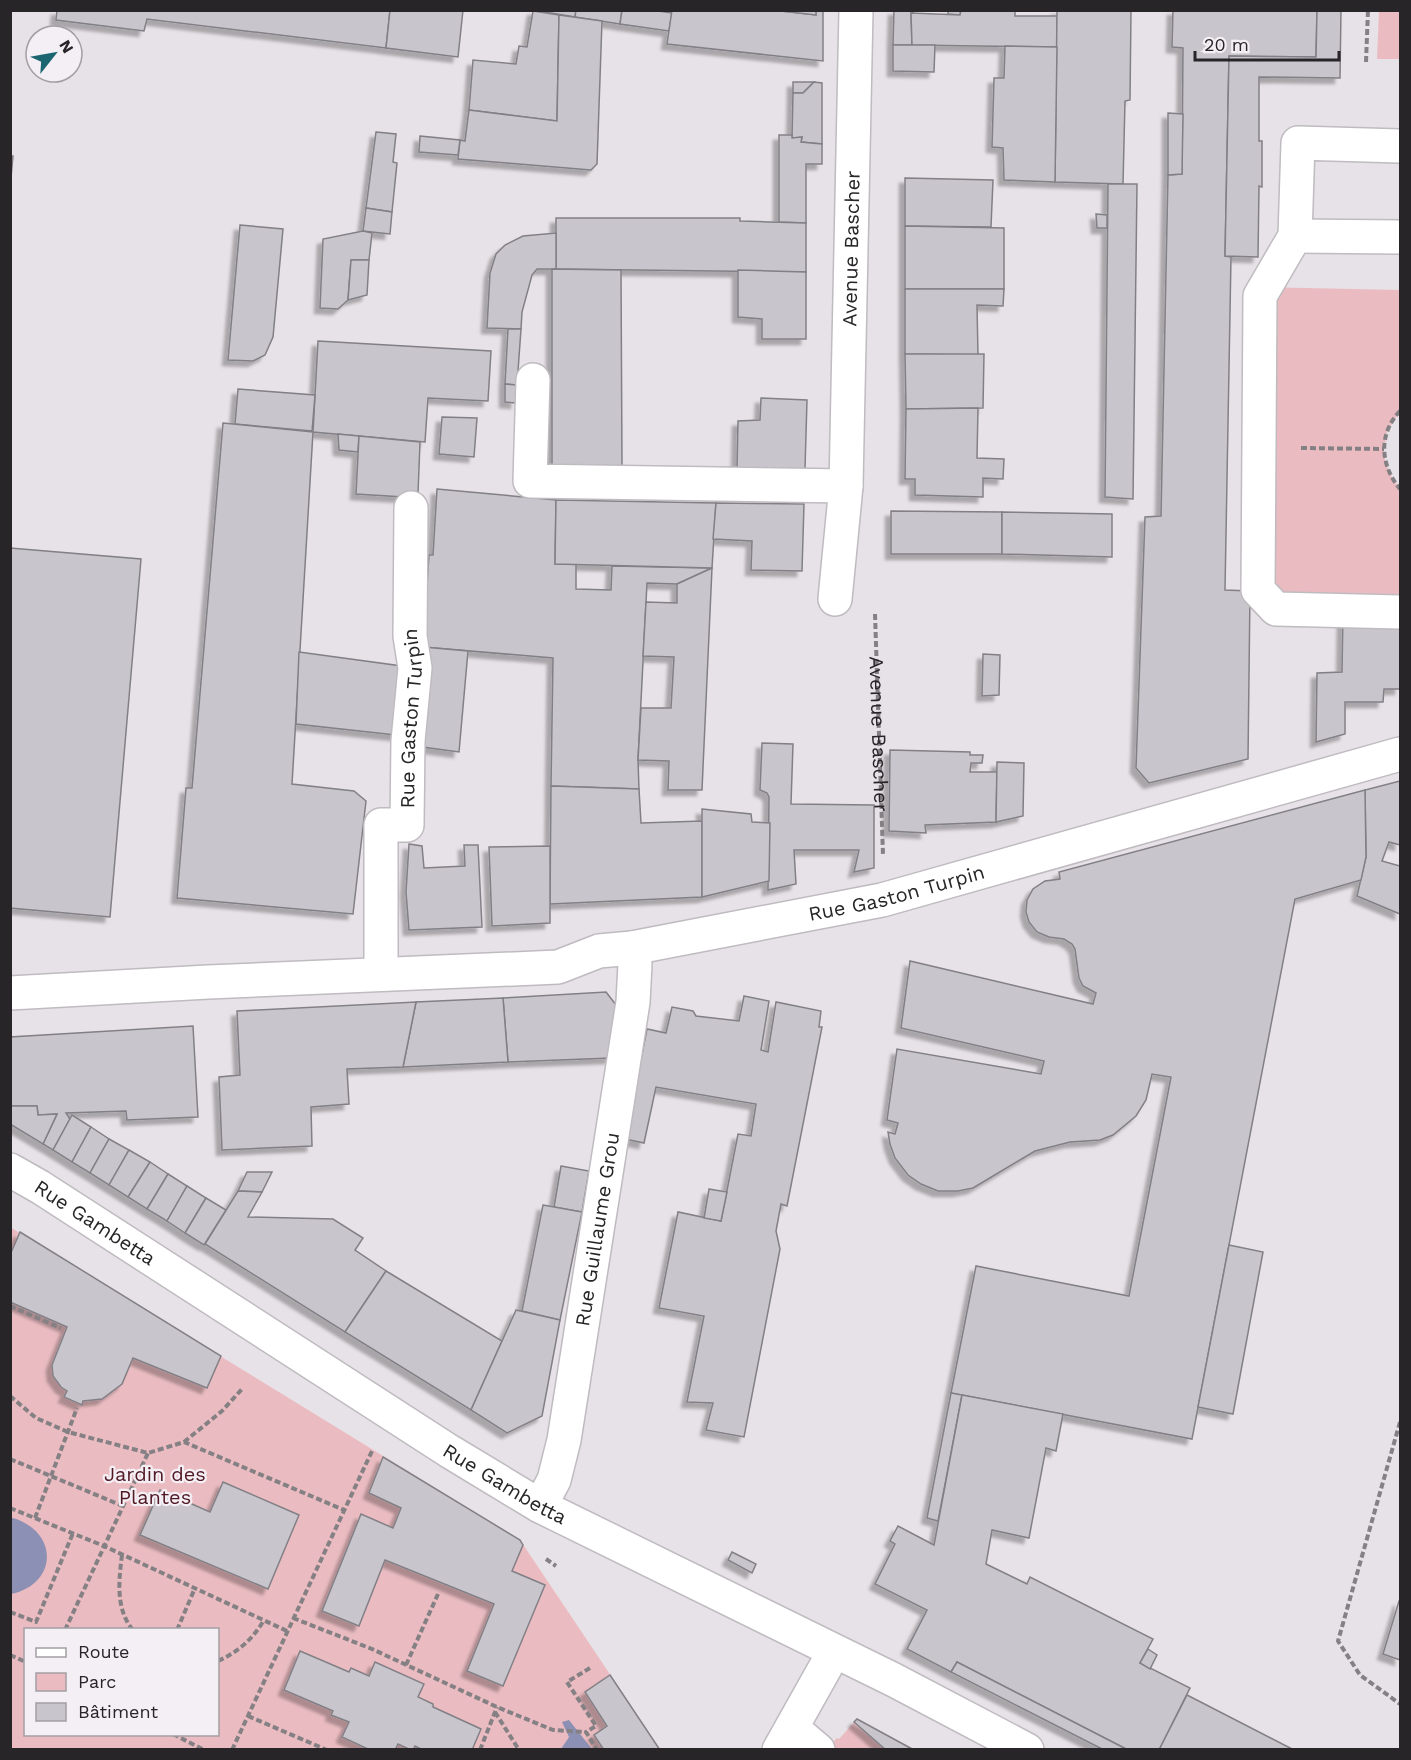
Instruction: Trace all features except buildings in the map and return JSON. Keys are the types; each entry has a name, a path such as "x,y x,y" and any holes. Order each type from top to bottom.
{"street":[{"name":"Avenue Bascher","path":"835,599 846,486 856,10"},
{"path":"1401,146 1298,143 1295,236 1260,296 1258,590 1276,609 1401,612"},
{"path":"1295,236 1401,237"},
{"path":"533,380 530,481 846,486"},
{"name":"Rue Gaston Turpin","path":"381,974 381,825 407,825 408,741 415,668 410,636 411,508"},
{"name":"Rue Gaston Turpin","path":"10,993 558,967 599,951 633,948 882,900 1401,754"},
{"name":"Rue Guillaume Grou","path":"540,1506 554,1480 564,1440 633,1002 633,948"},
{"name":"Rue Gambetta","path":"10,1170 40,1187 449,1451 540,1506 1027,1749"},
{"path":"818,1749 785,1738 834,1652"}],"path":[{"path":"1366,62 1368,10"},
{"path":"1401,411 1387,432 1384,449 1390,474 1401,489"},
{"path":"1260,447 1384,449"},
{"name":"Avenue Bascher","path":"835,599 875,599 884,844"},
{"path":"10,1306 61,1328"},
{"path":"10,1396 36,1418 69,1432 148,1453 184,1442 222,1411 242,1389"},
{"path":"35,1518 77,1408"},
{"path":"1401,1422 1338,1641 1360,1675 1401,1704"},
{"path":"184,1442 344,1510"},
{"path":"232,1749 375,1442"},
{"path":"65,1628 148,1453"},
{"path":"10,1459 123,1506"},
{"path":"10,1508 104,1546 287,1631"},
{"path":"10,1612 36,1622 73,1533"},
{"path":"122,1555 119,1581 121,1606 132,1628"},
{"path":"177,1628 195,1588"},
{"path":"406,1665 438,1594"},
{"path":"293,1618 372,1649 496,1710 553,1730 586,1732 596,1726 567,1682 590,1668"},
{"path":"219,1660 234,1653 250,1639 264,1620"},
{"path":"10,1655 24,1661"},
{"path":"480,1749 496,1710"},
{"path":"496,1710 519,1749"},
{"path":"248,1716 327,1749"},
{"path":"586,1732 597,1749"},
{"path":"177,1736 204,1749"}],"green space":[{"path":"1379,11 1400,11 1400,59 1377,59"},
{"path":"1262,287 1400,290 1400,411 1387,432 1384,449 1390,474 1400,489 1400,613 1258,609"},
{"name":"Jardin des Plantes","path":"10,1227 520,1540 660,1749 11,1749"},
{"path":"857,1719 914,1749 830,1750 830,1745 837,1738 839,1739"}],"water":[{"path":"13,1518 28,1525 39,1534 45,1546 47,1558 38,1580 11,1594 10,1519"},
{"path":"569,1720 592,1749 561,1749 569,1737 562,1722"}]}
